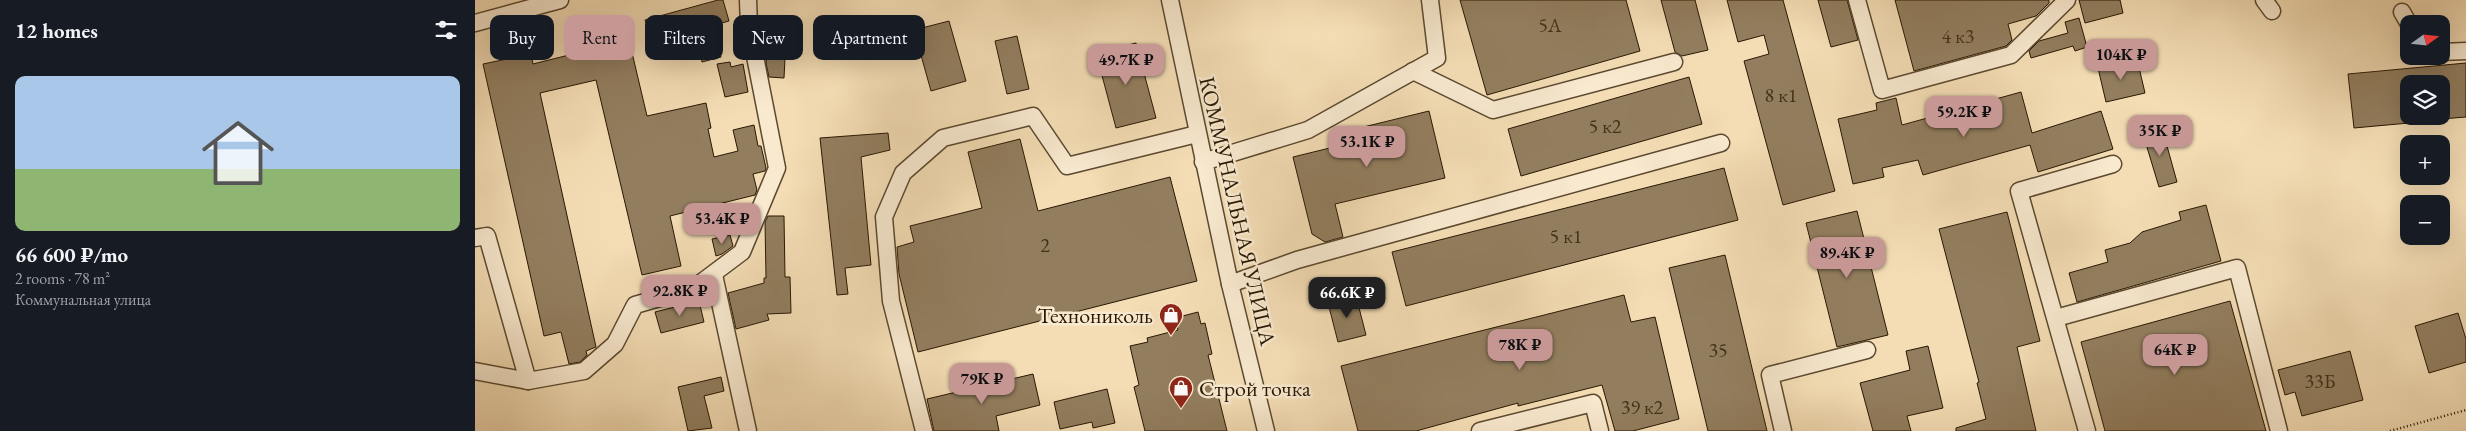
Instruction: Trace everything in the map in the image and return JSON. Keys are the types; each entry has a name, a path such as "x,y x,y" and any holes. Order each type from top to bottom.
{"street":[{"path":"475,23 560,0"},
{"path":"475,371 527,381 583,371 615,344 635,305 694,288 714,275 742,252 777,168 749,26 748,0"},
{"name":"КОММУНАЛЬНАЯ УЛИЦА","path":"1170,0 1230,284 1266,431"},
{"path":"1203,162 1308,130 1437,58 1430,0"},
{"path":"1857,0 1882,90 2011,55 2067,0"},
{"path":"2450,52 2466,51"},
{"path":"1413,71 1493,110 1674,62"},
{"path":"924,431 891,301 887,254 884,217 903,173 943,138 1033,116 1067,166 1197,134"},
{"path":"1230,284 1297,260 1721,143"},
{"path":"2087,431 2019,191 2113,164"},
{"path":"475,238 487,236 527,381"},
{"path":"2056,318 2237,268 2279,431"},
{"path":"714,275 748,431"},
{"path":"1783,431 1770,374 1867,350"},
{"path":"1481,431 1593,403 1601,431"}],"path":[{"path":"2389,431 2466,410"}],"building":[{"path":"723,0 729,21 723,23 723,15 663,15"},
{"path":"1460,0 1626,0 1640,51 1487,95"},
{"path":"1661,0 1695,0 1708,50 1682,56 1675,52"},
{"path":"1727,0 1783,0 1835,191 1783,205 1744,61 1769,54 1764,35 1738,42"},
{"path":"1818,0 1847,0 1858,40 1831,47"},
{"path":"1895,0 2049,0 2049,3 2036,16 2008,24 2012,40 2006,46 1914,71"},
{"path":"2079,0 2120,0 2123,13 2085,23"},
{"path":"2079,18 2087,47 2075,51 2073,46 2031,58 2029,51 2039,41 2068,33 2065,22"},
{"path":"949,21 966,81 931,91 922,60 925,60 925,27"},
{"path":"1017,36 1029,89 1007,94 995,41"},
{"path":"1136,43 1156,118 1116,128 1096,53"},
{"path":"564,56 564,60 634,60 647,116 706,103 711,128 708,129 714,157 738,151 733,130 754,125 758,146 761,146 766,168 765,171 753,174 757,190 755,195 670,216 681,266 642,275 596,80 540,93 596,347 586,351 587,355 580,362 569,364 561,332 544,336 483,64 502,60 532,60 533,64"},
{"path":"2137,59 2145,93 2106,102 2098,68"},
{"path":"766,60 785,60 784,78 769,77"},
{"path":"730,62 731,67 743,64 748,92 725,97 717,64"},
{"path":"2466,63 2466,117 2450,118 2450,75 2400,75 2400,124 2354,128 2348,74"},
{"path":"1689,77 1702,124 1521,176 1508,129"},
{"path":"2021,92 2032,133 2101,111 2113,149 2038,172 2030,145 1923,175 1918,160 1882,168 1884,177 1853,184 1838,119 1877,110 1876,103 1896,98 1902,125"},
{"path":"1429,111 1445,178 1335,204 1343,237 1325,242 1312,234 1293,157 1342,145 1339,133"},
{"path":"2162,128 2177,182 2159,187 2143,134"},
{"path":"888,133 890,150 861,157 871,265 845,268 848,294 837,295 820,138"},
{"path":"1020,139 1038,211 1170,177 1197,281 918,352 899,274 897,247 914,242 910,226 982,208 968,152"},
{"path":"1724,168 1738,220 1406,306 1392,252"},
{"path":"2206,205 2221,261 2077,302 2069,273 2108,262 2105,250 2130,243 2142,232 2181,220 2179,212"},
{"path":"1857,211 1888,335 1837,347 1806,223"},
{"path":"2007,212 2040,341 2017,347 2036,431 1956,431 1956,428 1986,419 1977,383 1979,382 1939,229"},
{"path":"768,216 784,216 785,277 790,277 791,313 767,314 769,320 736,329 728,293 764,283 764,278 766,278 765,222"},
{"path":"730,235 733,246 716,256 712,239"},
{"path":"1725,255 1767,431 1708,431 1669,268"},
{"path":"1624,295 1631,322 1655,317 1679,419 1633,431 1615,431 1602,385 1518,406 1518,403 1416,431 1358,431 1341,366"},
{"path":"1356,296 1366,335 1338,342 1328,303"},
{"path":"699,301 704,322 661,333 655,312"},
{"path":"2230,301 2266,431 2105,431 2081,342"},
{"path":"1198,312 1201,324 1205,323 1212,354 1208,355 1227,431 1145,431 1134,387 1139,385 1130,346 1148,342 1147,338 1178,330 1175,318"},
{"path":"2458,313 2466,339 2466,362 2429,373 2415,326"},
{"path":"1928,346 1943,408 1907,416 1911,431 1873,431 1860,383 1910,370 1906,351"},
{"path":"2350,351 2363,400 2302,416 2295,392 2285,395 2278,370"},
{"path":"1033,374 1040,405 996,416 999,431 934,431 927,399"},
{"path":"721,377 724,391 704,396 712,428 688,431 678,387"},
{"path":"1107,389 1115,423 1093,428 1092,422 1060,429 1054,402"}],"place":[{"name":"Технониколь","path":"1171,336"},
{"name":"Строй точка","path":"1181,409"}]}
